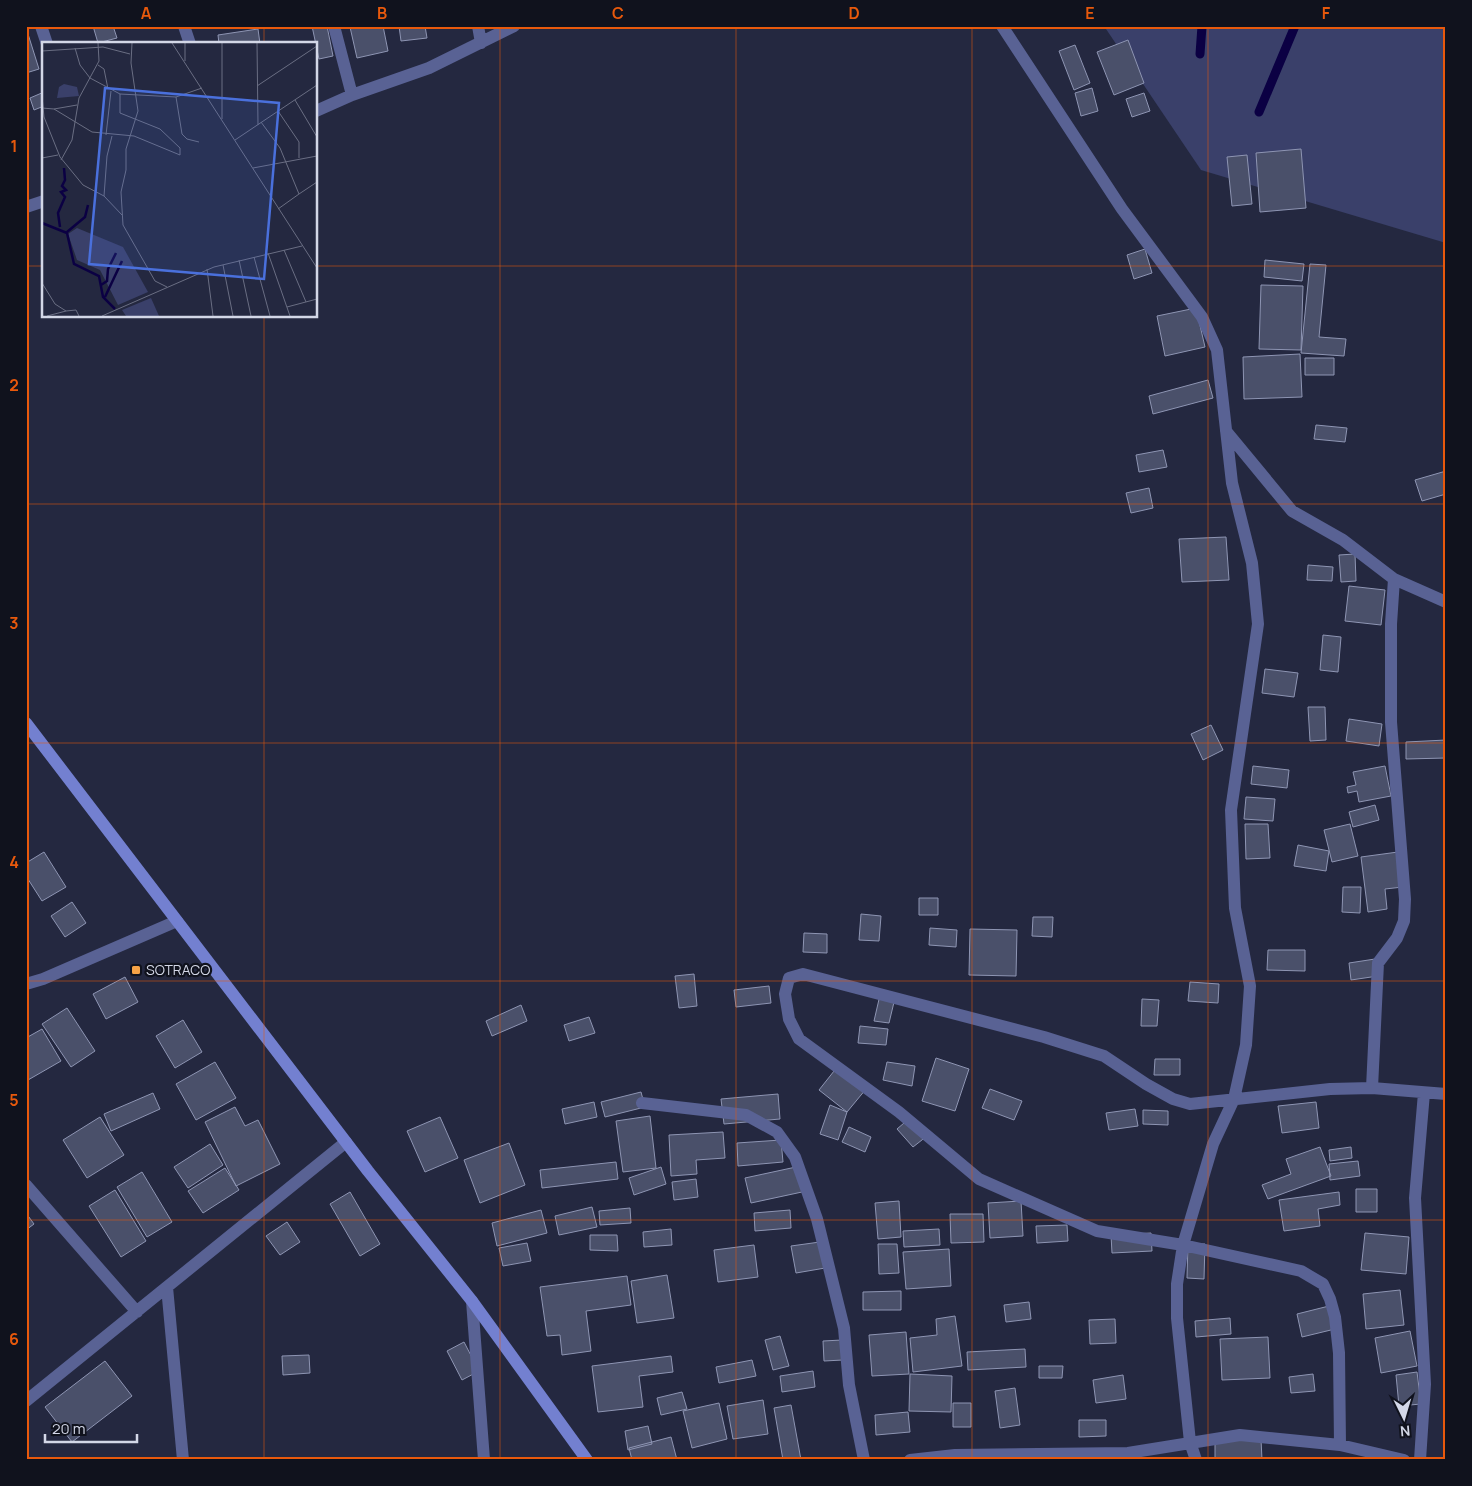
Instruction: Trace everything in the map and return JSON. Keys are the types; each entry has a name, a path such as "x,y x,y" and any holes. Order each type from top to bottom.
{"street":[{"path":"41,26 46,42"},
{"path":"184,26 189,42"},
{"path":"334,26 352,95"},
{"path":"478,26 481,43"},
{"path":"318,110 352,95 429,68 514,26"},
{"path":"1002,26 1122,209 1202,317 1217,350 1232,483 1252,563 1258,624 1231,810 1235,908 1250,986 1246,1044 1234,1099 1213,1144 1184,1245 1177,1284 1177,1318 1190,1442 1196,1460"},
{"path":"26,206 42,202"},
{"path":"1226,431 1292,511 1343,540 1394,579 1446,602"},
{"path":"1372,1088 1378,963 1397,938 1404,921 1405,899 1391,722 1391,624 1394,579"},
{"path":"26,723 346,1142 472,1301 587,1460"},
{"path":"26,984 43,979 177,921"},
{"path":"1340,1445 1338,1353 1335,1317 1323,1284 1301,1271 1184,1245 1097,1231 979,1179 899,1112 799,1039 789,1019 785,994 789,978 803,974 930,1006 1096,1053 1104,1056 1146,1084 1173,1099 1190,1104 1372,1088 1446,1094"},
{"path":"1420,1460 1425,1384 1415,1198 1424,1092"},
{"path":"642,1103 746,1115 777,1132 795,1157 817,1219 840,1310 844,1328 849,1385 864,1460"},
{"path":"26,1401 346,1142"},
{"path":"26,1185 136,1312"},
{"path":"167,1287 183,1460"},
{"path":"472,1301 484,1460"},
{"path":"910,1460 955,1455 1128,1453 1240,1435 1340,1445 1404,1460"}],"shaded area":[{"path":"1104,26 1446,26 1446,243 1201,170"}],"building":[{"path":"93,26 113,26 117,38 98,42"},
{"path":"312,26 327,26 333,56 319,59 318,42 315,42"},
{"path":"383,26 388,51 357,58 350,27"},
{"path":"399,26 425,26 427,38 401,41"},
{"path":"258,29 260,42 219,42 218,35"},
{"path":"28,34 39,69 26,73 26,35"},
{"path":"1128,40 1144,83 1114,95 1097,52"},
{"path":"1075,45 1090,83 1074,90 1059,51"},
{"path":"1092,88 1098,111 1081,116 1075,93"},
{"path":"42,93 42,107 34,110 30,98"},
{"path":"1144,93 1150,111 1132,117 1126,99"},
{"path":"1301,149 1306,208 1260,212 1256,153"},
{"path":"1247,155 1252,204 1232,206 1227,157"},
{"path":"1145,249 1152,273 1134,279 1127,255"},
{"path":"1265,260 1304,264 1302,281 1264,277"},
{"path":"1310,264 1326,265 1319,337 1346,339 1344,356 1301,353"},
{"path":"1261,285 1303,286 1301,350 1259,349"},
{"path":"1196,308 1205,347 1165,356 1157,316"},
{"path":"1300,354 1302,397 1244,399 1243,357"},
{"path":"1305,358 1334,358 1334,375 1305,375"},
{"path":"1208,380 1213,398 1153,414 1149,396"},
{"path":"1316,425 1347,428 1345,442 1314,439"},
{"path":"1163,450 1167,467 1139,472 1136,455"},
{"path":"1446,471 1446,494 1422,501 1415,480"},
{"path":"1149,488 1153,508 1131,513 1126,493"},
{"path":"1226,537 1229,580 1182,582 1179,539"},
{"path":"1355,554 1356,581 1341,582 1339,555"},
{"path":"1308,565 1333,567 1332,581 1307,580"},
{"path":"1349,586 1385,590 1381,625 1345,621"},
{"path":"1323,635 1341,637 1338,672 1320,670"},
{"path":"1265,669 1298,673 1294,697 1262,693"},
{"path":"1308,707 1325,707 1326,740 1310,741"},
{"path":"1349,719 1382,724 1379,746 1346,741"},
{"path":"1211,725 1223,750 1203,760 1191,734"},
{"path":"1446,740 1446,758 1406,759 1406,742"},
{"path":"1253,766 1289,770 1287,788 1251,784"},
{"path":"1385,766 1391,796 1359,802 1357,791 1348,793 1347,787 1356,785 1353,772"},
{"path":"1246,797 1275,799 1273,821 1244,819"},
{"path":"1375,805 1379,820 1353,827 1349,812"},
{"path":"1245,824 1268,824 1270,858 1246,859"},
{"path":"1350,824 1358,856 1332,862 1324,830"},
{"path":"1298,845 1329,851 1326,871 1294,866"},
{"path":"44,852 66,887 42,901 26,876 26,863"},
{"path":"1398,852 1403,887 1385,889 1387,909 1368,912 1361,857"},
{"path":"1343,887 1361,887 1360,913 1342,912"},
{"path":"919,898 938,898 938,915 919,915"},
{"path":"72,902 86,923 65,937 51,916"},
{"path":"861,914 881,916 879,941 859,940"},
{"path":"1033,917 1053,917 1052,937 1032,936"},
{"path":"930,928 957,930 956,947 929,945"},
{"path":"970,929 1017,930 1016,976 969,975"},
{"path":"804,933 827,934 827,953 803,952"},
{"path":"1268,950 1305,950 1305,971 1267,970"},
{"path":"1375,959 1378,976 1351,980 1349,963"},
{"path":"694,974 697,1006 679,1008 675,976"},
{"path":"125,977 138,1002 106,1019 93,994"},
{"path":"1190,982 1219,984 1218,1003 1188,1001"},
{"path":"769,986 771,1003 736,1007 734,990"},
{"path":"880,995 895,998 889,1023 874,1021"},
{"path":"1142,999 1159,1000 1157,1026 1141,1026"},
{"path":"521,1005 527,1021 492,1036 486,1021"},
{"path":"67,1008 95,1051 71,1067 42,1024"},
{"path":"589,1017 595,1033 569,1041 564,1025"},
{"path":"183,1020 202,1052 175,1068 156,1036"},
{"path":"860,1026 888,1029 886,1045 858,1043"},
{"path":"42,1029 61,1061 28,1080 26,1038"},
{"path":"936,1058 969,1069 955,1111 922,1101"},
{"path":"1155,1059 1180,1059 1180,1075 1154,1075"},
{"path":"215,1062 236,1098 196,1120 176,1084"},
{"path":"887,1062 915,1066 912,1086 883,1080"},
{"path":"838,1066 866,1089 847,1112 819,1090"},
{"path":"990,1089 1022,1101 1014,1120 982,1108"},
{"path":"641,1092 645,1107 605,1117 601,1102"},
{"path":"153,1093 160,1109 111,1131 104,1114"},
{"path":"778,1094 780,1119 724,1124 721,1099"},
{"path":"594,1102 597,1117 565,1124 562,1109"},
{"path":"1316,1102 1319,1128 1282,1133 1278,1106"},
{"path":"830,1105 847,1112 838,1140 820,1134"},
{"path":"235,1107 245,1126 258,1120 280,1164 236,1186 205,1122"},
{"path":"1135,1109 1138,1126 1109,1130 1106,1113"},
{"path":"1143,1110 1168,1111 1168,1125 1143,1124"},
{"path":"650,1116 656,1168 623,1172 616,1121"},
{"path":"100,1117 124,1155 87,1178 63,1140"},
{"path":"440,1117 458,1158 425,1172 407,1131"},
{"path":"911,1117 927,1136 913,1147 897,1129"},
{"path":"849,1127 871,1137 865,1152 842,1142"},
{"path":"723,1132 725,1158 696,1160 697,1174 671,1176 669,1135"},
{"path":"781,1140 783,1162 738,1166 737,1143"},
{"path":"509,1143 525,1185 480,1203 464,1160"},
{"path":"210,1144 223,1165 188,1188 174,1167"},
{"path":"1320,1147 1331,1176 1268,1199 1262,1185 1291,1174 1286,1159"},
{"path":"1351,1147 1352,1158 1330,1161 1329,1150"},
{"path":"1358,1161 1360,1176 1330,1180 1329,1164"},
{"path":"616,1162 618,1179 542,1188 540,1170"},
{"path":"661,1167 666,1184 634,1195 629,1178"},
{"path":"796,1167 802,1192 751,1203 745,1178"},
{"path":"225,1168 239,1190 203,1213 188,1191"},
{"path":"142,1172 172,1222 147,1237 117,1187"},
{"path":"696,1179 698,1197 674,1200 672,1182"},
{"path":"1356,1189 1377,1189 1377,1212 1356,1212"},
{"path":"115,1190 146,1241 121,1257 89,1206"},
{"path":"350,1192 380,1244 360,1256 330,1204"},
{"path":"1339,1192 1340,1205 1318,1209 1320,1226 1284,1231 1279,1200"},
{"path":"899,1201 901,1237 878,1239 875,1203"},
{"path":"1021,1201 1023,1236 990,1238 988,1203"},
{"path":"592,1207 597,1227 559,1235 555,1216"},
{"path":"630,1208 631,1223 600,1225 599,1211"},
{"path":"541,1210 547,1233 497,1246 492,1223"},
{"path":"790,1210 791,1228 755,1231 754,1213"},
{"path":"26,1213 34,1224 26,1230"},
{"path":"950,1214 983,1214 984,1242 951,1243"},
{"path":"287,1222 300,1242 280,1255 266,1236"},
{"path":"1067,1225 1068,1241 1037,1243 1036,1226"},
{"path":"671,1229 672,1245 644,1247 643,1232"},
{"path":"939,1229 940,1245 904,1247 903,1231"},
{"path":"1151,1233 1152,1251 1112,1253 1111,1235"},
{"path":"1365,1233 1409,1237 1406,1274 1361,1270"},
{"path":"590,1235 617,1235 618,1251 590,1250"},
{"path":"827,1241 831,1267 796,1273 791,1246"},
{"path":"527,1243 531,1261 503,1266 499,1248"},
{"path":"878,1244 897,1244 899,1273 879,1274"},
{"path":"1188,1244 1205,1244 1204,1279 1187,1278"},
{"path":"754,1245 758,1277 718,1282 714,1250"},
{"path":"949,1249 951,1286 906,1289 903,1252"},
{"path":"667,1275 674,1318 637,1323 631,1281"},
{"path":"627,1276 631,1305 586,1311 591,1351 562,1355 560,1335 547,1336 540,1287"},
{"path":"1400,1290 1404,1325 1366,1329 1363,1294"},
{"path":"901,1291 901,1310 863,1310 863,1292"},
{"path":"1029,1302 1031,1319 1006,1322 1004,1305"},
{"path":"1329,1306 1335,1329 1302,1337 1297,1314"},
{"path":"955,1316 962,1366 913,1372 910,1338 937,1335 936,1319"},
{"path":"1230,1318 1231,1334 1196,1337 1195,1321"},
{"path":"1115,1319 1116,1343 1090,1344 1089,1320"},
{"path":"1410,1331 1417,1366 1381,1373 1375,1338"},
{"path":"906,1332 909,1374 872,1376 869,1335"},
{"path":"780,1336 789,1366 773,1370 765,1340"},
{"path":"1268,1337 1270,1378 1222,1380 1220,1339"},
{"path":"842,1340 843,1360 824,1361 823,1341"},
{"path":"464,1342 479,1371 462,1380 447,1351"},
{"path":"1025,1349 1026,1367 968,1370 967,1352"},
{"path":"309,1355 310,1373 283,1375 282,1356"},
{"path":"671,1356 673,1372 639,1376 643,1407 598,1412 592,1366"},
{"path":"752,1360 756,1376 719,1383 716,1367"},
{"path":"105,1361 132,1396 72,1442 45,1407"},
{"path":"1039,1366 1063,1366 1062,1378 1039,1378"},
{"path":"813,1371 815,1387 782,1392 780,1376"},
{"path":"1417,1372 1421,1404 1399,1406 1396,1375"},
{"path":"910,1374 952,1376 951,1412 909,1411"},
{"path":"1313,1374 1315,1391 1291,1393 1289,1377"},
{"path":"1123,1375 1126,1399 1096,1403 1093,1380"},
{"path":"1015,1388 1020,1425 1000,1428 995,1391"},
{"path":"682,1392 687,1409 661,1415 657,1398"},
{"path":"763,1400 768,1434 733,1439 727,1406"},
{"path":"719,1403 727,1439 692,1448 683,1411"},
{"path":"953,1403 971,1403 971,1427 953,1427"},
{"path":"791,1405 801,1460 783,1460 774,1408"},
{"path":"908,1412 910,1432 876,1435 875,1415"},
{"path":"1079,1420 1106,1420 1106,1436 1079,1437"},
{"path":"648,1426 652,1444 628,1450 625,1431"},
{"path":"671,1437 677,1460 632,1460 629,1448"},
{"path":"1261,1439 1262,1460 1215,1460 1215,1441"}],"waterway":[{"path":"1200,54 1202,26"},
{"path":"1259,112 1295,26"}],"place":[{"name":"SOTRACO","path":"136,970"}]}
